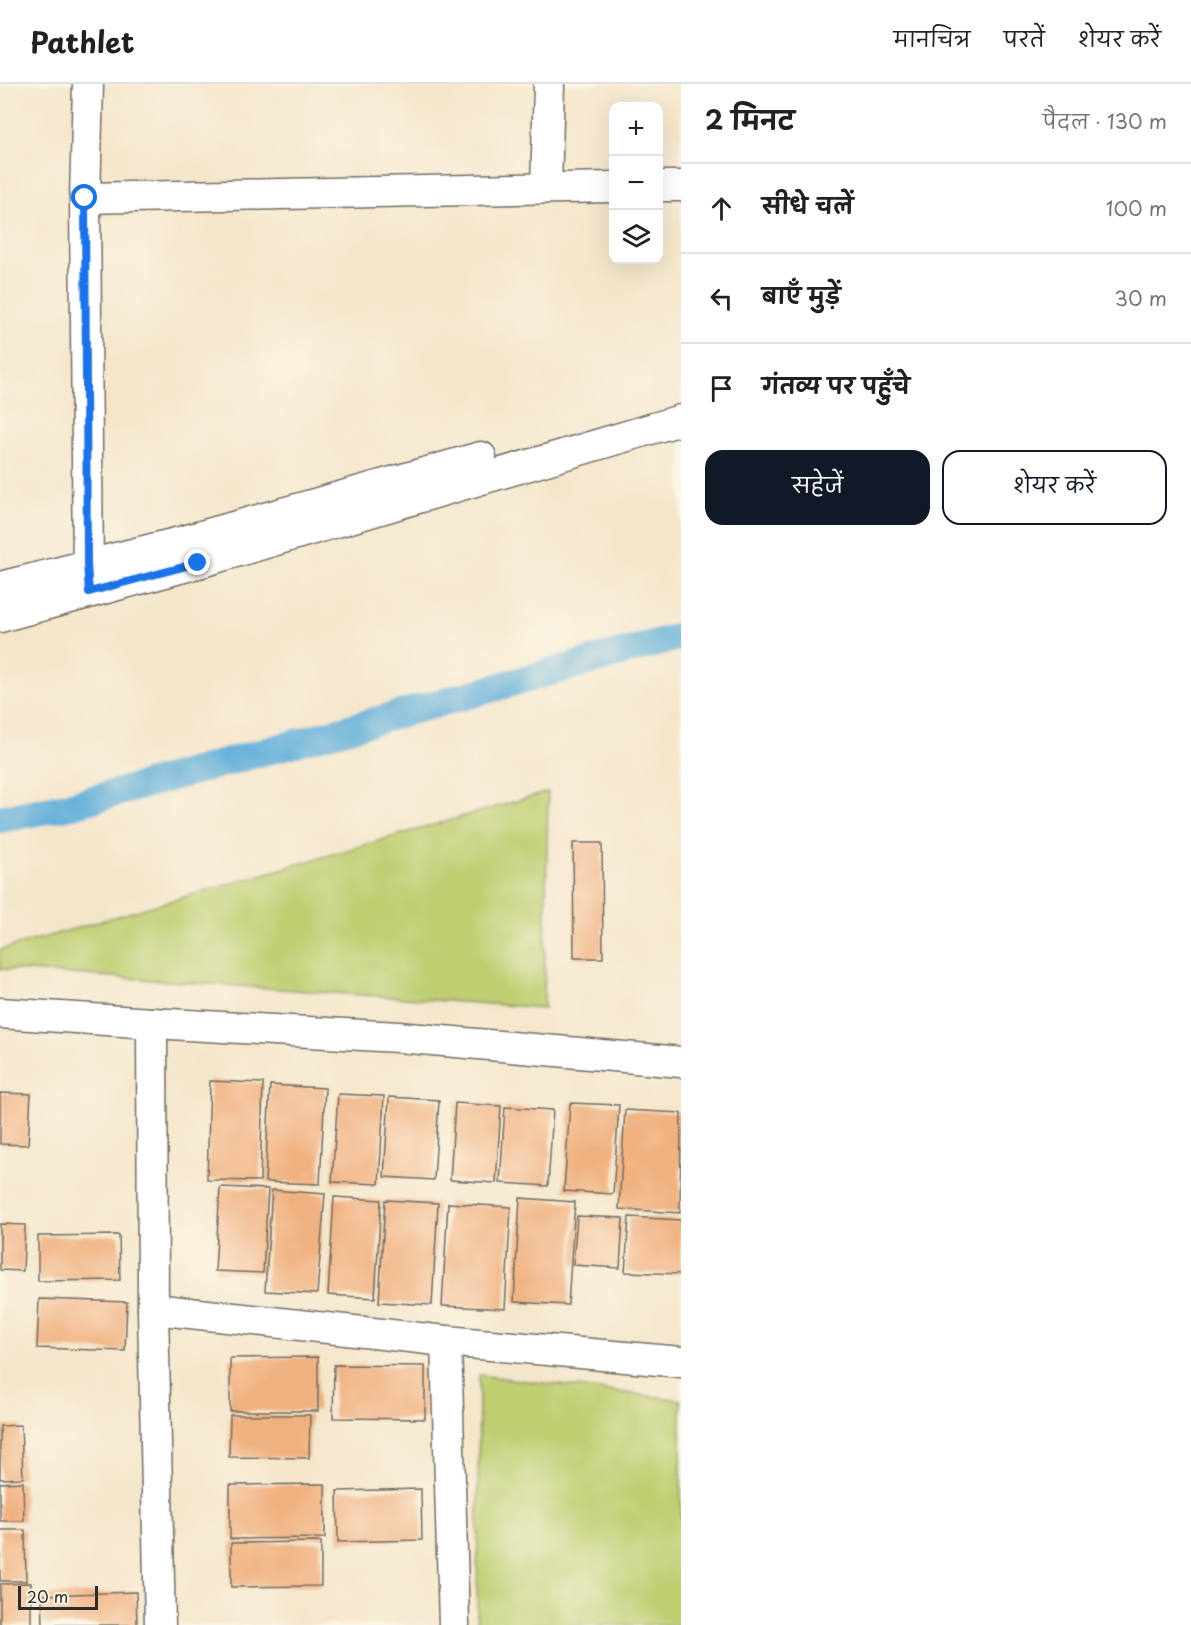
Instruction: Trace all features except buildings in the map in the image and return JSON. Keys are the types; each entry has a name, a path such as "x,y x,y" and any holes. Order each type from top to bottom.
{"street":[{"path":"88,84 85,198 88,578"},
{"path":"546,188 549,84"},
{"path":"663,186 681,186"},
{"path":"85,198 609,187"},
{"path":"0,616 88,578 184,541 681,401"},
{"path":"0,587 198,563 681,420"},
{"path":"0,1013 399,1037 681,1062"},
{"path":"152,1023 153,1309 160,1625"},
{"path":"153,1309 446,1341 681,1362"},
{"path":"446,1341 454,1625"}],"green space":[{"path":"548,792 544,1008 0,969 0,950"},
{"path":"479,1375 681,1400 681,1625 477,1625"}],"waterway":[{"path":"0,819 72,805 681,636"}],"route":[{"path":"85,198 89,592 198,563"}]}
